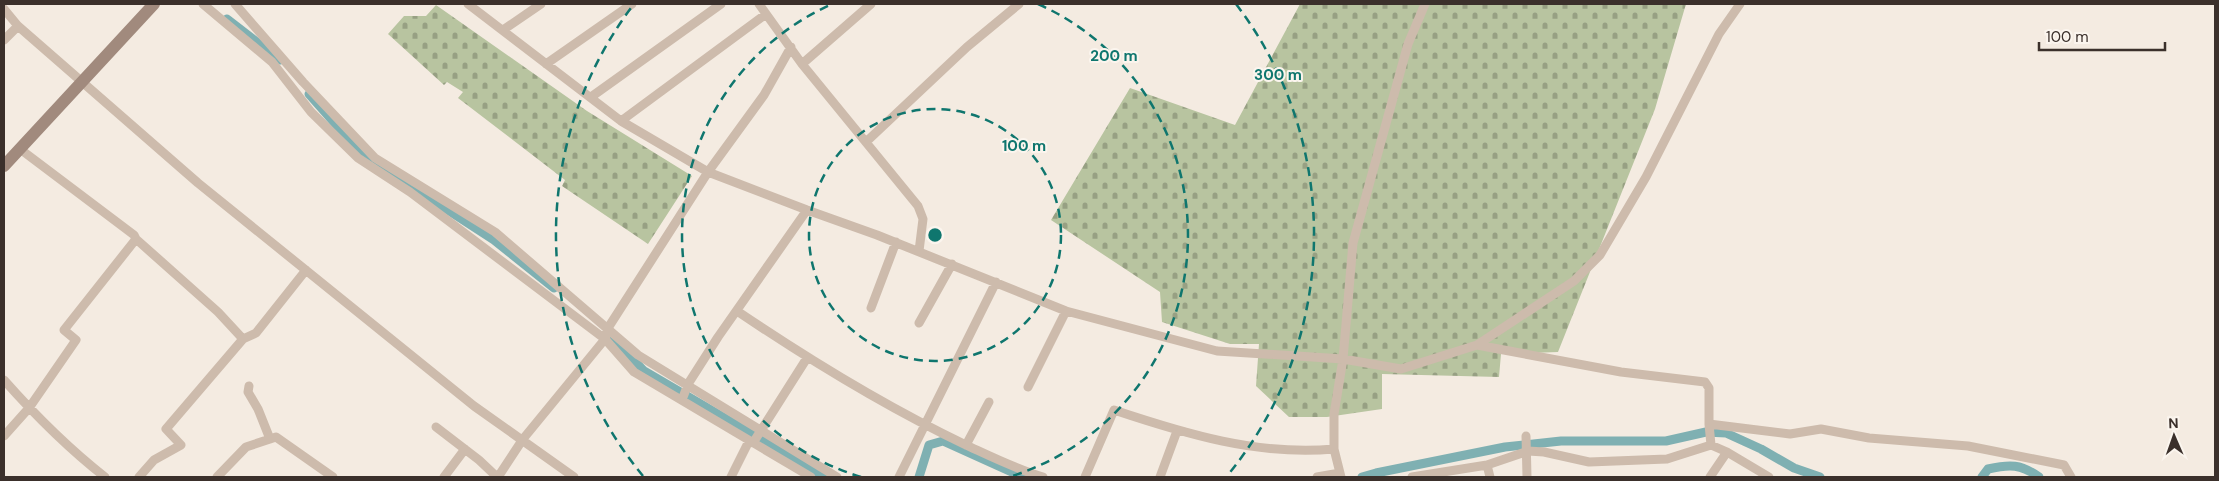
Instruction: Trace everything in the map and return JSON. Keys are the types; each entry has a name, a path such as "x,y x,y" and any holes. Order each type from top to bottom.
{"street":[{"path":"4,166 154,4"},
{"path":"203,4 272,62 311,112 358,158 410,192 605,339 634,372 751,442 800,474 811,477"},
{"path":"235,4 303,82 375,158 495,232 638,355 837,477"},
{"path":"468,4 621,121 708,172 896,242 1066,311 1217,351 1343,360 1401,369 1477,345 1574,281 1600,255 1646,178 1719,34 1740,4"},
{"path":"502,30 541,4"},
{"path":"546,64 632,4"},
{"path":"590,97 721,4"},
{"path":"759,4 802,64 918,206 923,219 919,251"},
{"path":"802,64 871,4"},
{"path":"866,142 959,53 1019,4"},
{"path":"1317,477 1340,475 1334,449 1334,414 1343,360 1353,243 1408,44 1425,4"},
{"path":"7,8 18,26 198,183 474,406 574,477"},
{"path":"621,121 766,14"},
{"path":"4,40 18,26"},
{"path":"436,426 497,477 523,439 605,339 608,328 708,172 764,95 791,47"},
{"path":"20,149 134,235 136,240 218,312 243,339"},
{"path":"682,400 688,384 718,337 807,210"},
{"path":"4,436 29,408 76,340 64,330 136,240"},
{"path":"871,308 896,242"},
{"path":"919,323 952,264"},
{"path":"139,477 154,460 181,444 166,429 243,339 256,334 306,270"},
{"path":"899,477 996,282"},
{"path":"737,311 807,358 926,426 1012,468 1043,477"},
{"path":"1028,387 1066,311"},
{"path":"1477,345 1621,372 1705,382 1709,388 1711,445"},
{"path":"731,477 751,442 762,430 807,358"},
{"path":"4,380 29,408 69,445 76,454 104,477"},
{"path":"249,386 248,392 258,409 270,439"},
{"path":"966,445 989,402"},
{"path":"1085,477 1114,410 1177,431 1270,450 1334,449"},
{"path":"1709,424 1790,434 1821,428 1869,438 1968,446 2064,465 2071,477"},
{"path":"1160,477 1177,431"},
{"path":"1526,436 1528,451 1526,463 1527,477"},
{"path":"217,477 246,447 276,438 333,477"},
{"path":"1412,477 1429,476 1487,465 1528,451 1544,452 1589,462 1667,459 1711,445 1727,452 1769,477"},
{"path":"444,477 465,449"},
{"path":"1710,477 1727,452"},
{"path":"1487,465 1490,477"}],"green space":[{"path":"1300,4 1686,4 1655,109 1558,352 1501,354 1499,377 1382,374 1382,409 1327,417 1289,417 1256,386 1259,344 1230,344 1162,322 1160,292 1051,220 1130,88 1235,125"},
{"path":"436,5 587,111 692,176 648,244 562,186 565,180 458,98 463,92 447,82 444,85 388,34 404,16 426,16"}],"waterway":[{"path":"227,19 280,60"},
{"path":"309,94 363,155 494,240 554,288"},
{"path":"610,335 644,371 826,477"},
{"path":"1362,477 1505,447 1561,441 1666,441 1706,432 1726,433 1761,449 1794,468 1820,477"},
{"path":"919,477 929,445 943,441 1023,477"},
{"path":"1982,477 1988,469 2003,466 2021,467 2039,477"}]}
